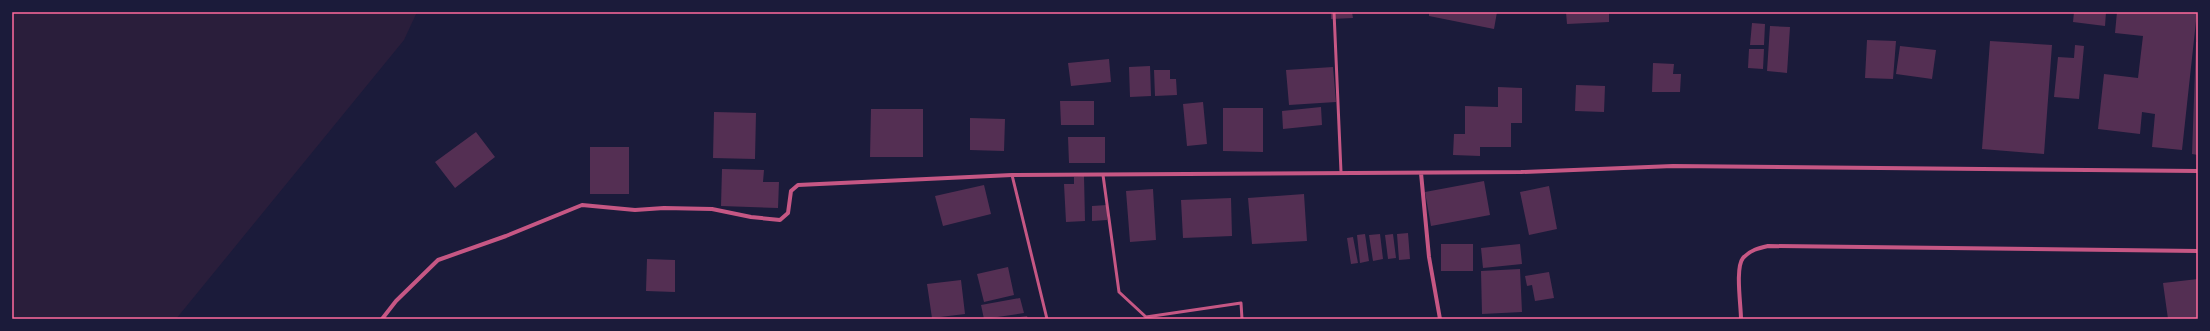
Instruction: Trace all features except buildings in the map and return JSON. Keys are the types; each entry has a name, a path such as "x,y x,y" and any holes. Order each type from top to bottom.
{"street":[{"path":"382,319 396,301 438,260 506,236 582,205 635,210 664,208 712,209 762,219 780,220 788,213 791,191 798,185 1012,175 1521,172 1673,166 2198,170"},
{"path":"1421,173 1430,256 1440,319"},
{"path":"1742,319 1739,270 1743,258 1754,249 1768,246 2198,251"}],"lane":[{"path":"1334,12 1341,172"},
{"path":"1012,175 1047,319"},
{"path":"1103,175 1119,292 1146,317 1241,303 1242,319"}],"shaded area":[{"path":"12,12 417,12 404,40 176,319 12,319"}]}
